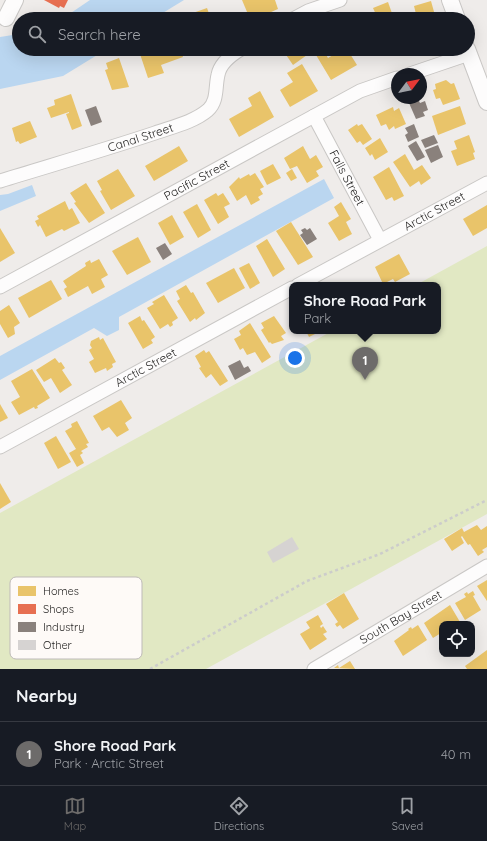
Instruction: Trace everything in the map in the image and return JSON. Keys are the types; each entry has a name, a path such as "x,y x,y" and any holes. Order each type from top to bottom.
{"street":[{"path":"6,18 15,0"},
{"path":"306,12 340,0"},
{"path":"450,0 454,12"},
{"name":"Canal Street","path":"0,181 102,151 187,121 202,114 209,109 214,102 218,75 221,67 231,56"},
{"path":"426,68 457,56"},
{"path":"470,56 487,102"},
{"name":"Pacific Street","path":"0,287 360,91 391,80"},
{"name":"Falls Street","path":"314,116 380,240"},
{"name":"Arctic Street","path":"303,282 487,183"},
{"name":"Arctic Street","path":"0,447 289,290"},
{"name":"South Bay Street","path":"314,669 487,566"}],"path":[{"path":"150,669 307,581 380,554 487,500"}],"green space":[{"path":"487,246 487,514 206,669 0,669 0,513 327,334 441,334 441,282 421,282"}],"water":[{"path":"90,0 184,0 164,12 72,12"},
{"path":"12,35 12,56 96,56 63,76 0,89 0,37"},
{"path":"324,179 334,198 119,317 119,330 107,336 94,328 0,380 0,356"},
{"path":"32,185 36,196 0,211 0,195 8,194"}],"building: Homes":[{"path":"242,0 275,0 278,9 271,12 247,12"},
{"path":"431,1 434,12 416,12 414,6"},
{"path":"388,2 392,12 375,12 373,8"},
{"path":"207,8 208,12 196,12"},
{"path":"141,56 183,56 161,65 164,73 148,78"},
{"path":"287,56 306,56 293,65"},
{"path":"317,56 327,56 328,58 331,56 351,56 357,65 331,80"},
{"path":"119,58 129,87 112,90 105,70 108,69 106,63"},
{"path":"302,64 318,91 290,107 280,90 293,82 287,73"},
{"path":"446,80 451,84 454,83 460,99 443,105 440,98 436,99 433,90 436,89 435,84"},
{"path":"260,91 274,117 239,137 229,119 252,106 248,98"},
{"path":"71,94 82,126 72,130 66,114 69,112 51,118 47,108 55,105 54,100"},
{"path":"460,106 466,124 438,135 432,116"},
{"path":"393,107 394,111 399,108 406,124 395,129 394,126 389,130 386,124 381,126 376,115"},
{"path":"30,121 37,137 20,144 18,141 16,142 12,128"},
{"path":"357,124 358,126 362,124 372,139 363,145 360,141 357,143 348,130"},
{"path":"469,135 475,152 473,153 475,159 457,166 451,151 457,149 454,141"},
{"path":"380,138 388,152 375,160 372,154 370,156 365,148"},
{"path":"179,146 188,161 154,181 145,166"},
{"path":"303,146 310,159 316,155 323,167 316,171 319,176 307,183 297,166 290,169 284,158"},
{"path":"405,154 414,170 422,165 431,178 421,185 419,181 410,187 393,162"},
{"path":"273,164 281,178 267,185 260,171"},
{"path":"389,167 404,196 394,201 392,197 386,200 373,177"},
{"path":"118,169 135,196 111,210 100,191 102,190 97,181"},
{"path":"292,169 297,178 291,181 286,173"},
{"path":"255,173 264,187 260,189 263,194 258,197 260,200 251,205 246,195 237,201 229,187 239,177 240,179 249,174 250,176"},
{"path":"86,183 105,213 89,223 74,203 76,202 70,193"},
{"path":"216,193 218,196 223,193 230,204 224,207 229,217 218,224 204,200"},
{"path":"65,201 69,210 72,208 80,223 64,231 62,229 46,237 40,225 38,227 35,221 39,219 37,216"},
{"path":"341,202 351,219 346,222 352,234 339,241 328,223 339,216 334,207"},
{"path":"197,204 211,230 198,238 183,212"},
{"path":"487,205 487,228 473,236 463,219"},
{"path":"172,215 184,237 170,245 158,223"},
{"path":"291,222 313,257 298,265 276,231"},
{"path":"0,228 15,253 0,262"},
{"path":"138,237 151,262 127,275 112,251"},
{"path":"267,239 285,269 273,277 256,246"},
{"path":"399,254 410,274 395,282 393,279 387,282 382,282 375,267"},
{"path":"99,259 108,275 101,279 105,287 92,294 88,286 68,297 64,289 67,287 63,281 86,266 85,263 90,260 91,263"},
{"path":"249,263 260,283 250,289 239,268"},
{"path":"234,268 245,288 218,303 206,283"},
{"path":"51,280 62,299 29,318 18,298"},
{"path":"186,285 191,293 193,292 205,313 196,320 195,318 190,322 177,301 180,299 176,291"},
{"path":"164,295 178,318 172,322 173,325 170,327 168,324 160,329 147,308 154,304 152,302"},
{"path":"9,305 20,323 14,327 15,334 8,338 0,324 0,311"},
{"path":"140,316 142,321 144,320 155,337 151,340 153,343 143,349 128,323"},
{"path":"274,316 286,333 281,336 284,340 272,344 270,342 269,343 261,330 264,328 261,323"},
{"path":"250,323 271,357 262,363 255,352 247,355 243,348 240,350 234,339 241,335 239,331"},
{"path":"308,334 315,334 309,337"},
{"path":"99,337 100,340 103,338 116,362 112,364 113,367 107,371 106,368 95,373 89,362 94,359 89,350 92,348 90,345 91,341"},
{"path":"204,350 206,353 209,351 228,381 220,386 211,374 206,378 199,368 201,367 195,356"},
{"path":"55,358 59,363 61,362 65,368 62,370 72,385 60,393 51,378 44,382 36,370"},
{"path":"32,369 50,398 37,406 38,408 35,409 34,407 19,415 11,402 20,397 11,381"},
{"path":"121,400 132,418 125,423 129,430 117,437 109,427 102,431 93,416"},
{"path":"0,404 8,418 0,422"},
{"path":"77,421 89,443 86,444 88,447 81,451 83,453 80,455 84,463 77,467 69,453 76,449 65,431 72,427 71,424"},
{"path":"56,436 71,462 58,469 44,443"},
{"path":"0,483 11,502 0,509"},
{"path":"477,525 481,530 487,526 487,547 482,550 484,552 478,556 470,544 468,545 462,536 461,537 464,543 452,551 444,539 462,528 464,532"},
{"path":"487,580 487,601 477,586"},
{"path":"473,591 475,595 473,596 481,610 465,620 455,603 466,597 464,594 467,592 468,594"},
{"path":"344,593 359,619 343,629 340,625 337,627 335,624 338,622 326,604"},
{"path":"450,605 459,621 439,621 439,634 433,638 424,623"},
{"path":"318,615 323,624 320,626 321,628 323,626 327,632 323,634 327,639 310,650 300,634 310,628 306,622"},
{"path":"418,625 427,640 403,656 394,641 411,627 412,629"},
{"path":"487,650 487,669 467,669 465,666"},
{"path":"350,661 355,669 334,668 338,665 339,668"}],"building: Shops":[{"path":"44,0 68,0 64,8 60,6 59,8"}],"building: Industry":[{"path":"409,104 426,104 428,110 423,112 425,116 416,119"},
{"path":"96,106 102,122 91,126 85,110"},
{"path":"414,124 419,137 408,142 405,135 408,133 405,128"},
{"path":"434,135 438,143 425,148 421,140"},
{"path":"416,141 425,157 417,161 408,146"},
{"path":"438,145 443,157 431,163 425,150"},
{"path":"305,228 307,230 310,228 317,239 307,245 300,235 303,233 301,230"},
{"path":"165,243 172,254 163,260 156,248"},
{"path":"240,360 244,368 248,366 251,371 235,380 228,366"}],"building: Other":[{"path":"292,537 299,549 273,563 267,552"}],"place":[{"name":"Shore Road Park","path":"365,380"}]}
